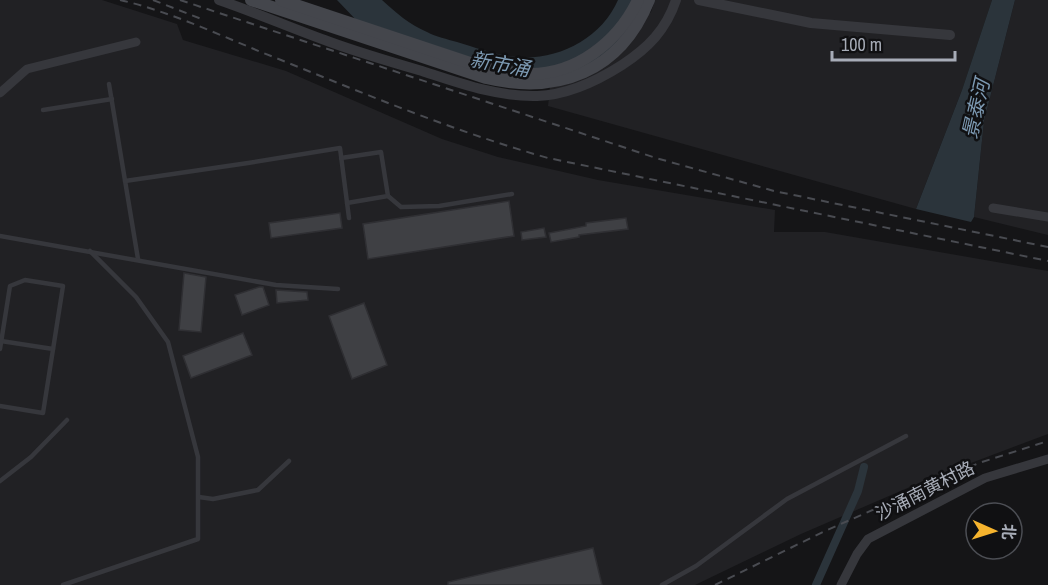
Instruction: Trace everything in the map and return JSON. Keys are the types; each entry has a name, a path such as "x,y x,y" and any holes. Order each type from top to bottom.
{"main road":[{"path":"251,0 486,78 535,85 566,79 600,62 630,34 649,0"},
{"path":"281,0 473,64 510,72 536,74 566,68 597,51 619,30 638,0"}],"street":[{"path":"219,0 269,17 327,41 483,90 537,96 560,93 587,83 609,73 644,50 663,29 676,0"},
{"path":"269,17 289,11 294,0 334,36 374,55"},
{"path":"699,0 812,23 950,35"},
{"path":"0,93 27,69 136,42"},
{"path":"993,208 1048,217"},
{"name":"沙涌南黄村路","path":"841,585 857,554 868,539 985,478 1048,459"}],"lane":[{"path":"110,84 138,259"},
{"path":"43,110 112,99"},
{"path":"125,181 340,148 349,218"},
{"path":"341,158 381,152 388,196 401,207 439,206 512,194"},
{"path":"347,203 388,196"},
{"path":"0,236 276,285 338,289"},
{"path":"63,585 198,539 198,457 168,342 136,297 90,251"},
{"path":"0,349 2,318 10,286 26,280 63,286 43,413 0,406"},
{"path":"1,341 53,349"},
{"path":"0,481 31,457 67,420"},
{"path":"662,585 696,566 787,499 906,436"},
{"path":"199,497 213,499 258,490 289,462"}],"shaded area":[{"path":"0,0 102,0 177,24 183,40 286,71 442,139 498,157 598,180 775,210 774,232 825,232 1048,271 1048,434 926,480 801,534 695,585 0,585"},
{"path":"655,0 992,0 962,90 916,209 548,106 550,87 651,12"},
{"path":"1015,0 1048,0 1048,235 974,217 984,121"}],"water":[{"name":"新市涌","path":"337,0 382,0 397,14 434,35 501,55 531,57 562,51 576,45 601,26 618,0 655,0 647,17 625,43 598,62 550,87 359,23"},
{"path":"992,0 1015,0 984,121 974,217 971,222 916,209 962,90"}],"building":[{"path":"509,201 514,236 368,259 363,224"},
{"path":"340,213 342,228 271,238 269,223"},
{"path":"626,218 628,229 579,235 579,237 551,242 549,233 586,226 586,223"},
{"path":"544,228 546,237 522,240 521,232"},
{"path":"184,273 206,277 201,332 179,330"},
{"path":"263,287 269,305 242,315 235,295"},
{"path":"276,290 307,292 308,300 277,303"},
{"path":"364,303 387,365 352,379 329,316"},
{"path":"243,333 252,355 191,378 183,356"},
{"path":"593,548 602,585 448,585 448,582"}],"waterway":[{"name":"景泰河","path":"816,585 858,491 864,467"}],"railway":[{"path":"120,0 191,23 439,122 548,158 1048,261"},
{"path":"153,0 204,20"},
{"path":"180,0 656,158 774,191 1048,247"},
{"path":"715,585 825,531 979,463 1048,441"}]}
